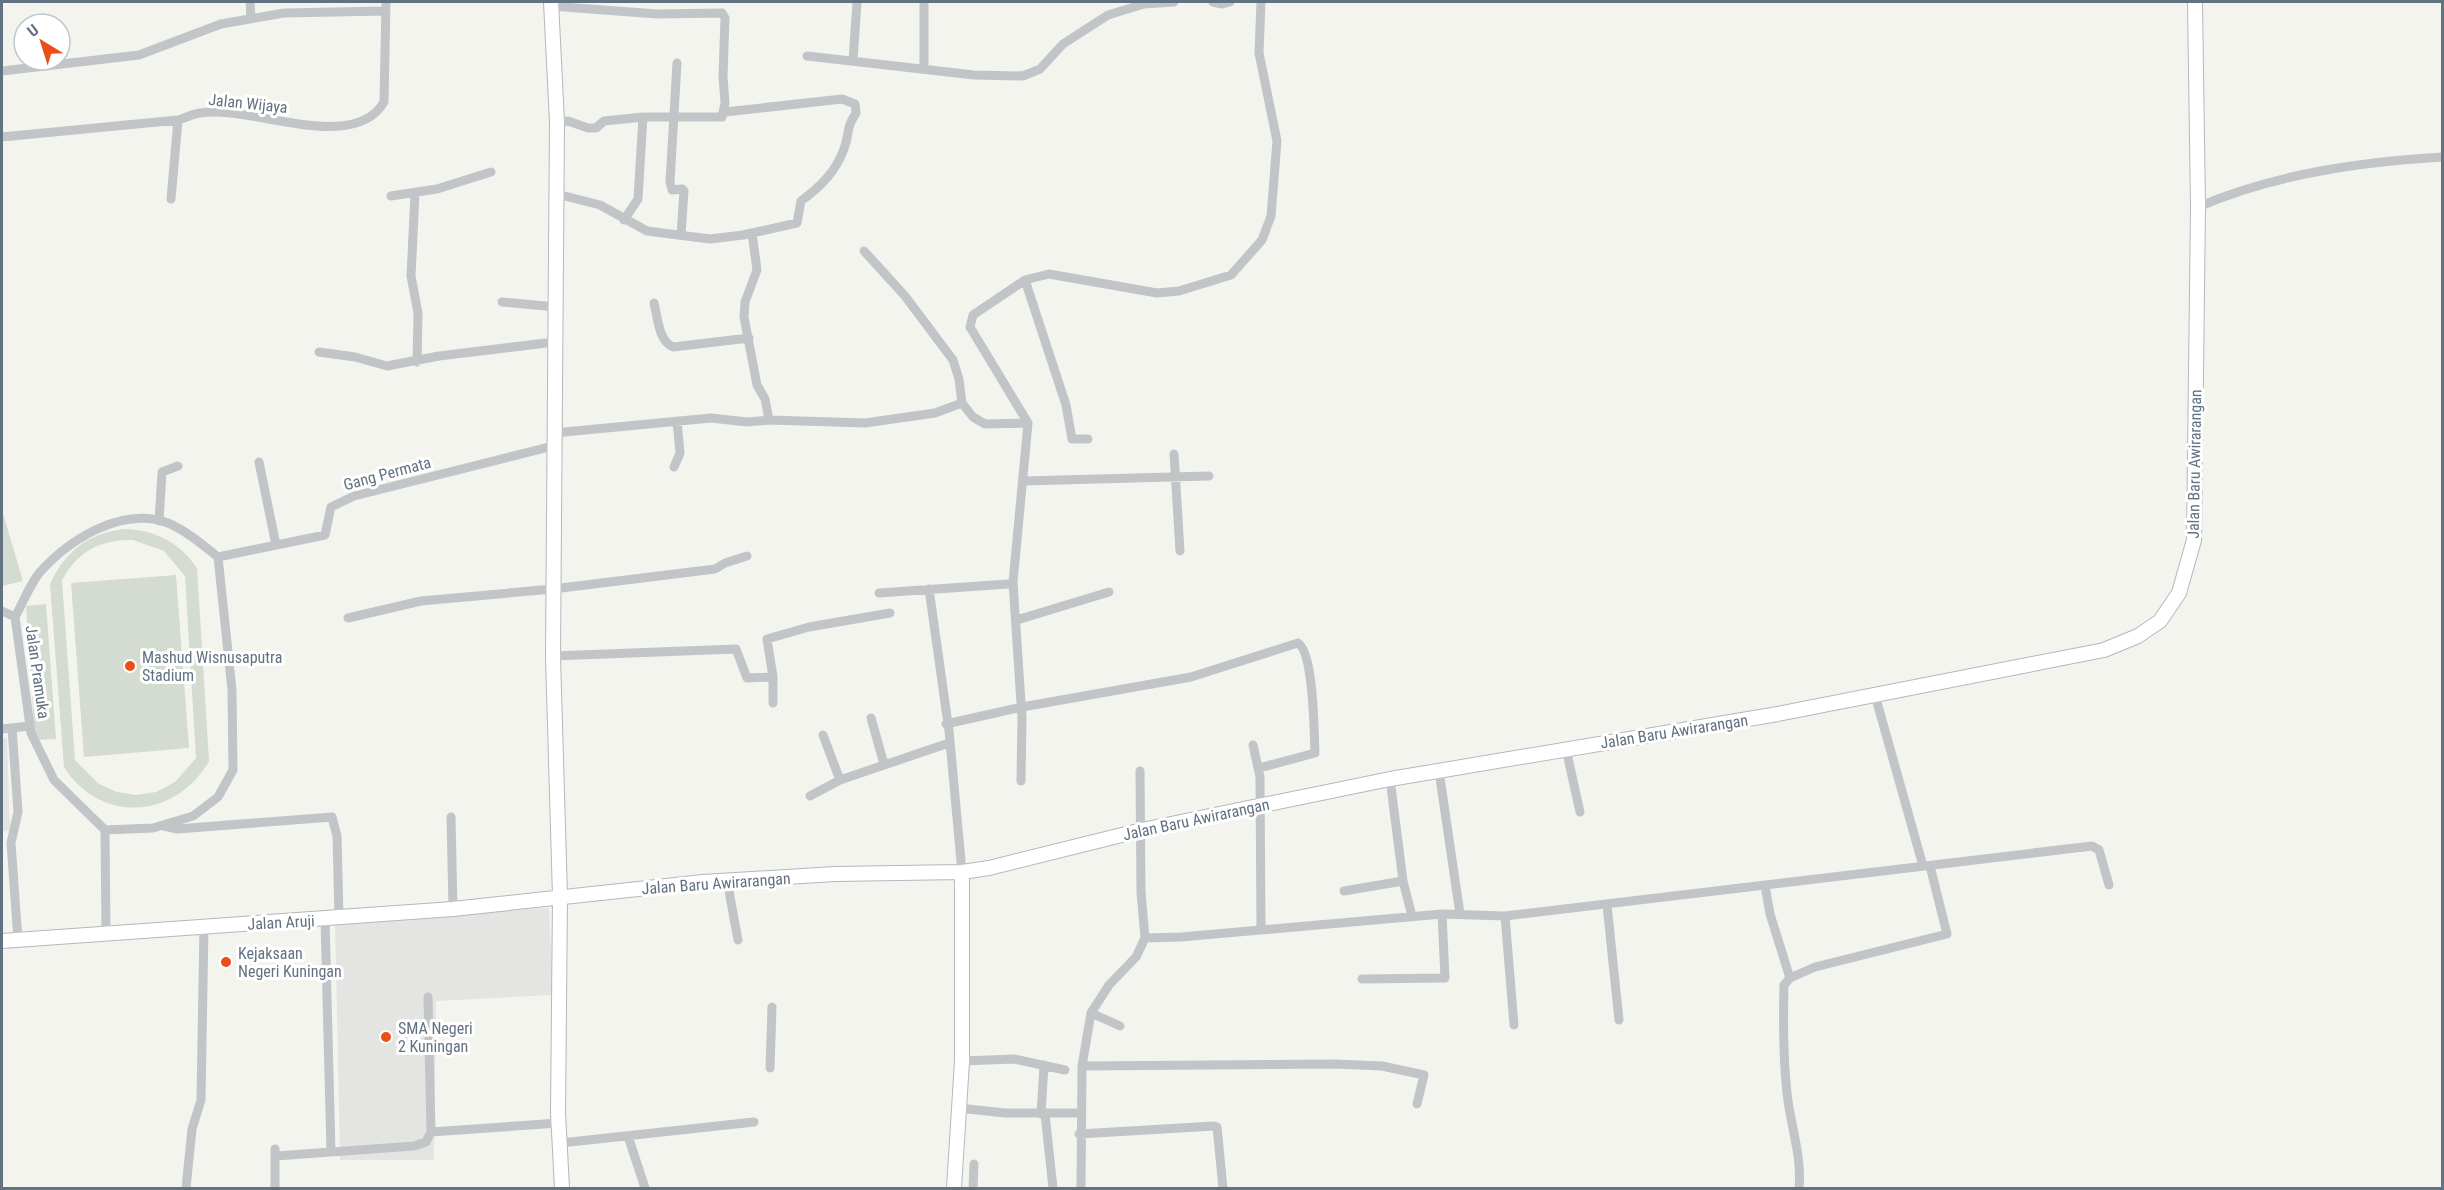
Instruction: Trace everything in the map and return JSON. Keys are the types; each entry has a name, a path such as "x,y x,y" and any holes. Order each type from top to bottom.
{"street":[{"path":"250,2 251,18"},
{"path":"853,61 857,2"},
{"path":"924,2 924,69"},
{"path":"807,56 974,75 1023,76 1032,73 1063,44 1108,15 1144,4 1174,2"},
{"path":"1213,2 1222,4 1230,2"},
{"path":"1021,781 1021,707 1013,582 1016,527 1023,481 1023,422 970,327 970,320 973,315 1025,280 1049,274 1157,293 1179,291 1231,275 1262,240 1271,216 1276,141 1259,53 1261,2"},
{"name":"Jalan Baru Awirarangan","path":"560,897 727,880 835,874 962,872 989,868 1142,830 1390,779 1875,695 2104,650 2138,636 2160,621 2179,593 2194,540 2198,207 2194,2"},
{"path":"557,122 568,121 588,128 596,128 604,122 643,117 722,117 725,112 723,77 725,18 722,12 657,14 551,4 557,122 553,656 560,897 562,1188"},
{"path":"2,71 139,55 221,24 251,18 284,13 386,6"},
{"name":"Jalan Wijaya","path":"2,137 178,120 209,112 324,125 367,121 378,113 384,102 386,6"},
{"path":"677,63 670,182 672,190 682,189 684,191 681,235"},
{"path":"557,194 600,205 647,231 710,239 752,233 797,222 801,201 815,193 839,162 845,146 848,125 856,113 855,104 842,99 725,112"},
{"path":"624,220 638,199 643,117"},
{"path":"171,199 178,120"},
{"path":"2198,207 2230,193 2341,167 2442,157"},
{"path":"391,196 415,194 491,172"},
{"path":"415,194 411,276 418,313 417,362"},
{"path":"752,233 758,270 745,302 744,317 757,385 765,399 769,420"},
{"path":"864,251 905,296 953,360 959,379 962,403 973,417 985,424 1023,422"},
{"path":"1025,280 1066,405 1072,439 1088,439"},
{"path":"502,302 556,308"},
{"path":"654,303 662,336 666,343 673,347 749,338"},
{"path":"319,352 355,357 387,366 439,356 554,342"},
{"path":"553,440 676,421 711,418 747,422 769,420 865,423 935,413 962,403"},
{"path":"674,467 680,453 676,421"},
{"name":"Gang Permata","path":"218,557 325,535 330,507 354,496 553,440"},
{"path":"1174,454 1180,550"},
{"path":"259,462 276,545"},
{"path":"159,521 162,472 178,466"},
{"path":"1023,481 1209,476"},
{"path":"15,617 39,574 58,556 98,527 135,520 169,523 218,557 232,690 233,770 218,797 193,816 153,828 105,830 106,934"},
{"path":"348,618 421,601 554,589 715,569 747,556"},
{"path":"879,593 1008,584"},
{"path":"929,589 949,743 962,872 966,1061 961,1108 963,1187"},
{"path":"1017,620 1109,592"},
{"name":"Jalan Pramuka","path":"2,611 15,617 30,726 54,780 105,830"},
{"path":"773,703 773,677 766,639 809,627 890,614"},
{"path":"946,723 1021,707 1191,677 1298,643 1303,646 1314,708 1315,753 1258,768"},
{"path":"553,656 736,649 747,678 773,677"},
{"path":"1799,1188 1799,1173 1787,1098 1783,1030 1784,985 1791,978 1815,967 1947,934 1875,695"},
{"path":"871,718 884,764"},
{"path":"2,729 30,726"},
{"path":"12,728 18,812 11,843 18,940"},
{"path":"823,735 840,780"},
{"path":"810,796 840,780 949,743"},
{"path":"1253,745 1258,768 1261,928"},
{"path":"1566,749 1574,797 1580,812"},
{"path":"1081,1188 1079,1134 1082,1066 1091,1013 1109,985 1136,957 1144,938 1141,892 1140,771"},
{"path":"1439,771 1460,914"},
{"path":"1390,779 1403,881 1412,916"},
{"path":"163,825 177,829 332,817 337,836 332,919 331,1152"},
{"path":"451,817 453,909"},
{"path":"1144,938 1181,937 1261,928 1442,914 1505,916 2092,846 2099,850 2109,885"},
{"path":"727,880 738,940"},
{"path":"1344,891 1403,881"},
{"path":"1765,886 1770,914 1791,978"},
{"name":"Jalan Aruji","path":"2,941 204,925 332,919 560,897"},
{"path":"1607,905 1619,1020"},
{"path":"1362,979 1445,978 1442,914"},
{"path":"1505,916 1514,1025"},
{"path":"186,1188 192,1129 201,1100 204,925"},
{"path":"275,1188 276,1152 331,1152 414,1146 426,1142 431,1132 428,997"},
{"path":"770,1068 772,1007"},
{"path":"1091,1013 1120,1026"},
{"path":"966,1061 1014,1059 1065,1070"},
{"path":"1082,1066 1334,1064 1382,1066 1424,1075 1418,1104"},
{"path":"1044,1065 1043,1114 1053,1188"},
{"path":"961,1108 1005,1113 1080,1113"},
{"path":"561,1143 754,1122"},
{"path":"431,1132 560,1123"},
{"path":"1079,1134 1217,1127 1223,1188"},
{"path":"628,1136 645,1188"},
{"path":"963,1187 974,1164"}],"shaded area":[{"path":"2,510 23,581 2,586"},
{"path":"136,530 166,539 183,551 197,568 209,761 195,780 178,795 158,804 138,808 117,806 98,799 80,786 64,767 50,584 71,553 89,539 111,531","holes":["133,540 164,551 185,576 196,758 175,782 156,792 136,795 117,792 99,784 75,760 62,581 74,562 82,555 110,542"]},
{"name":"Mashud Wisnusaputra Stadium","path":"176,575 189,748 84,757 71,583"},
{"path":"46,604 56,739 35,740 26,606"},
{"path":"7,738 10,830 2,832 2,739"},
{"name":"SMA Negeri 2 Kuningan","path":"549,908 553,995 436,1001 434,1160 340,1160 335,919"}],"place":[{"name":"Mashud Wisnusaputra Stadium","path":"130,666"},
{"name":"Kejaksaan Negeri Kuningan","path":"226,962"},
{"name":"SMA Negeri 2 Kuningan","path":"386,1037"}]}
